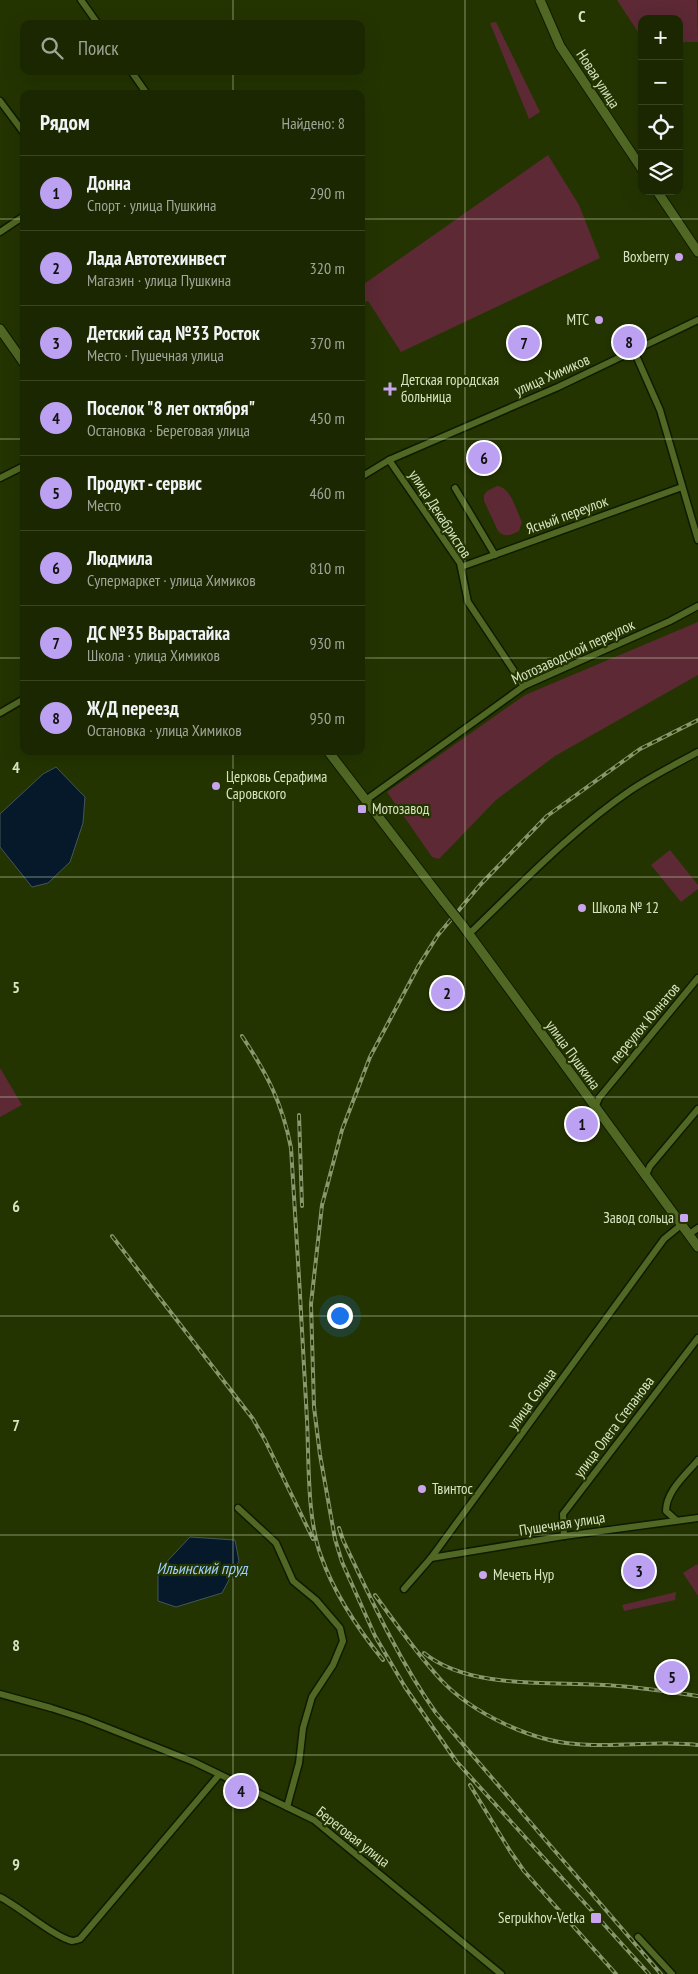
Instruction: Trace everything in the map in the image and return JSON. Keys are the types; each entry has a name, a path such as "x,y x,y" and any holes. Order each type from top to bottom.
{"street":[{"path":"81,0 95,20"},
{"name":"Новая улица","path":"540,0 560,46 638,163"},
{"path":"134,75 144,90"},
{"path":"0,101 20,128"},
{"path":"660,195 698,252"},
{"path":"0,232 20,219"},
{"name":"улица Химиков","path":"365,475 389,460 558,387 698,320"},
{"path":"0,329 20,357"},
{"path":"634,351 660,410 698,540"},
{"name":"улица Декабристов","path":"389,460 460,563 468,602 524,686"},
{"path":"0,478 20,468"},
{"name":"Ясный переулок","path":"461,567 682,487"},
{"name":"улица Декабристов","path":"455,488 495,555"},
{"name":"Мотозаводской переулок","path":"366,800 524,686 670,621 698,606"},
{"path":"0,713 20,701"},
{"path":"466,930 562,846 632,789 698,752"},
{"path":"331,755 366,800"},
{"name":"улица Пушкина","path":"366,800 466,930 698,1248"},
{"name":"переулок Юннатов","path":"595,1108 599,1098 698,978"},
{"path":"645,1177 650,1166 698,1109"},
{"name":"улица Сольца","path":"404,1588 431,1558 664,1239 681,1225"},
{"path":"688,1235 698,1228"},
{"name":"улица Олега Степанова","path":"564,1536 563,1514 698,1338"},
{"path":"676,1520 666,1510 666,1502 670,1494 698,1460"},
{"path":"238,1508 276,1544 293,1581 316,1600 340,1628 343,1642 333,1665 312,1697 303,1728 299,1763 287,1807"},
{"name":"Пушечная улица","path":"431,1558 564,1536 698,1518"},
{"name":"Береговая улица","path":"0,1694 52,1708 92,1722 194,1762 314,1820 500,1974"},
{"path":"0,1897 14,1904 57,1934 73,1941 80,1939 219,1775"},
{"path":"638,1937 672,1974"}],"shaded area":[{"path":"617,0 697,0 698,42 683,42 683,15 638,15 638,32"},
{"path":"496,22 540,112 529,119 490,23"},
{"path":"548,155 579,205 600,258 401,352 368,301 365,302 365,283"},
{"path":"497,486 506,490 522,522 519,531 511,535 503,535 498,531 484,501 484,495 487,491"},
{"path":"698,622 698,675 555,756 496,800 439,859 432,857 387,792 525,695"},
{"path":"670,850 698,885 698,889 681,902 651,865"},
{"path":"0,1068 22,1105 0,1117"},
{"path":"697,1564 698,1566 698,1596 683,1573"},
{"path":"676,1592 675,1600 624,1611 622,1605"}],"water":[{"path":"56,767 85,797 83,823 70,862 48,883 32,887 0,847 0,814 43,774"},
{"name":"Ильинский пруд","path":"190,1537 235,1540 239,1561 222,1593 176,1607 158,1601 158,1571"}],"railway":[{"path":"649,1974 456,1761 405,1687 375,1636 342,1562 335,1539 320,1455 314,1407 311,1304 322,1205 342,1130 370,1057 419,965 438,935 480,885 547,816 640,749 698,720"},
{"path":"242,1036 259,1063 278,1102 291,1148 311,1508 316,1541 326,1570 340,1597 383,1660"},
{"path":"299,1115 302,1206"},
{"path":"112,1236 253,1419 313,1539"},
{"path":"339,1528 386,1628 409,1671 436,1713 661,1974"},
{"path":"375,1595 415,1649 441,1680 469,1704 503,1723 540,1737 576,1744 667,1743 698,1745"},
{"path":"424,1653 444,1665 466,1674 491,1679 517,1682 595,1684 698,1696"},
{"path":"470,1785 524,1871 616,1974"}],"place":[{"name":"Boxberry","path":"679,257"},
{"name":"МТС","path":"599,320"},
{"name":"Ж/Д переезд","path":"629,342"},
{"name":"ДС №35 Вырастайка","path":"524,343"},
{"name":"Детская городская больница","path":"390,389"},
{"name":"Людмила","path":"484,458"},
{"name":"Церковь Серафима Саровского","path":"216,786"},
{"name":"Мотозавод","path":"362,809"},
{"name":"Школа № 12","path":"582,908"},
{"name":"Лада Автотехинвест","path":"447,993"},
{"name":"Донна","path":"582,1124"},
{"name":"Завод сольца","path":"684,1218"},
{"name":"Твинтос","path":"422,1489"},
{"name":"Детский сад №33 Росток","path":"639,1571"},
{"name":"Мечеть Нур","path":"483,1575"},
{"name":"Продукт - сервис","path":"672,1677"},
{"name":"Поселок \"8 лет октября\"","path":"241,1791"},
{"name":"Serpukhov-Vetka","path":"596,1918"}]}
